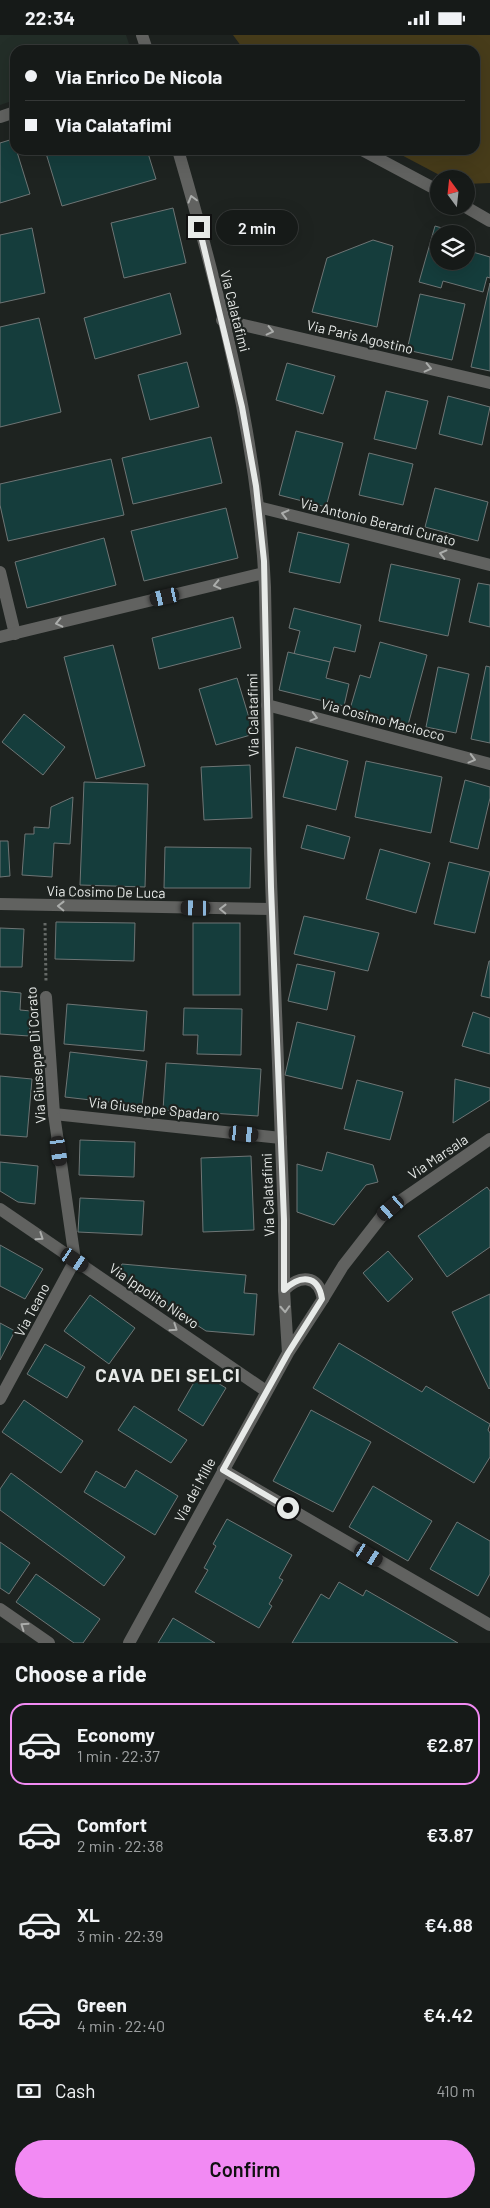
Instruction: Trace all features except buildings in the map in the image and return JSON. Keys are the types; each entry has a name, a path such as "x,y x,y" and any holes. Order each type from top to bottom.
{"street":[{"name":"Via Calatafimi","path":"179,155 222,320 246,425 258,507 264,573 272,909 282,1138 284,1290"},
{"path":"371,155 430,186"},
{"path":"475,212 490,221"},
{"name":"Via Paris Agostino","path":"222,320 490,383"},
{"name":"Via Antonio Berardi Curato","path":"258,507 490,565"},
{"path":"0,571 15,633"},
{"path":"0,637 264,573"},
{"name":"Via Cosimo Maciocco","path":"267,705 490,763"},
{"name":"Via Cosimo De Luca","path":"0,904 272,909"},
{"name":"Via Giuseppe Di Corato","path":"46,997 54,1114 75,1260"},
{"name":"Via Giuseppe Spadaro","path":"54,1114 282,1138"},
{"name":"Via Marsala","path":"322,1299 343,1266 376,1221 490,1139"},
{"name":"Via Ippolito Nievo","path":"0,1209 266,1391"},
{"name":"Via Teano","path":"0,1399 75,1260"},
{"path":"288,1353 284,1290 300,1279 332,1273 343,1266"},
{"path":"308,1279 316,1283 321,1291 322,1299"},
{"name":"Via dei Mille","path":"129,1643 266,1391 322,1299"},
{"path":"223,1470 490,1625"},
{"path":"0,1609 49,1643"}],"path":[{"name":"Via Giuseppe Di Corato","path":"45,906 46,997"}],"shaded area":[{"path":"0,35 126,35 129,45 10,45 10,102 0,105"},
{"path":"233,35 490,35 490,183 475,184 475,170 430,170 401,155 480,155 480,45 240,45"}],"district":[{"name":"CAVA DEI SELCI","path":"168,1375"}],"route":[{"path":"199,227 242,407 256,486 264,561 271,887 282,1138 284,1290 300,1279 308,1279 316,1283 321,1291 322,1299 288,1353 223,1470 288,1508"}]}
